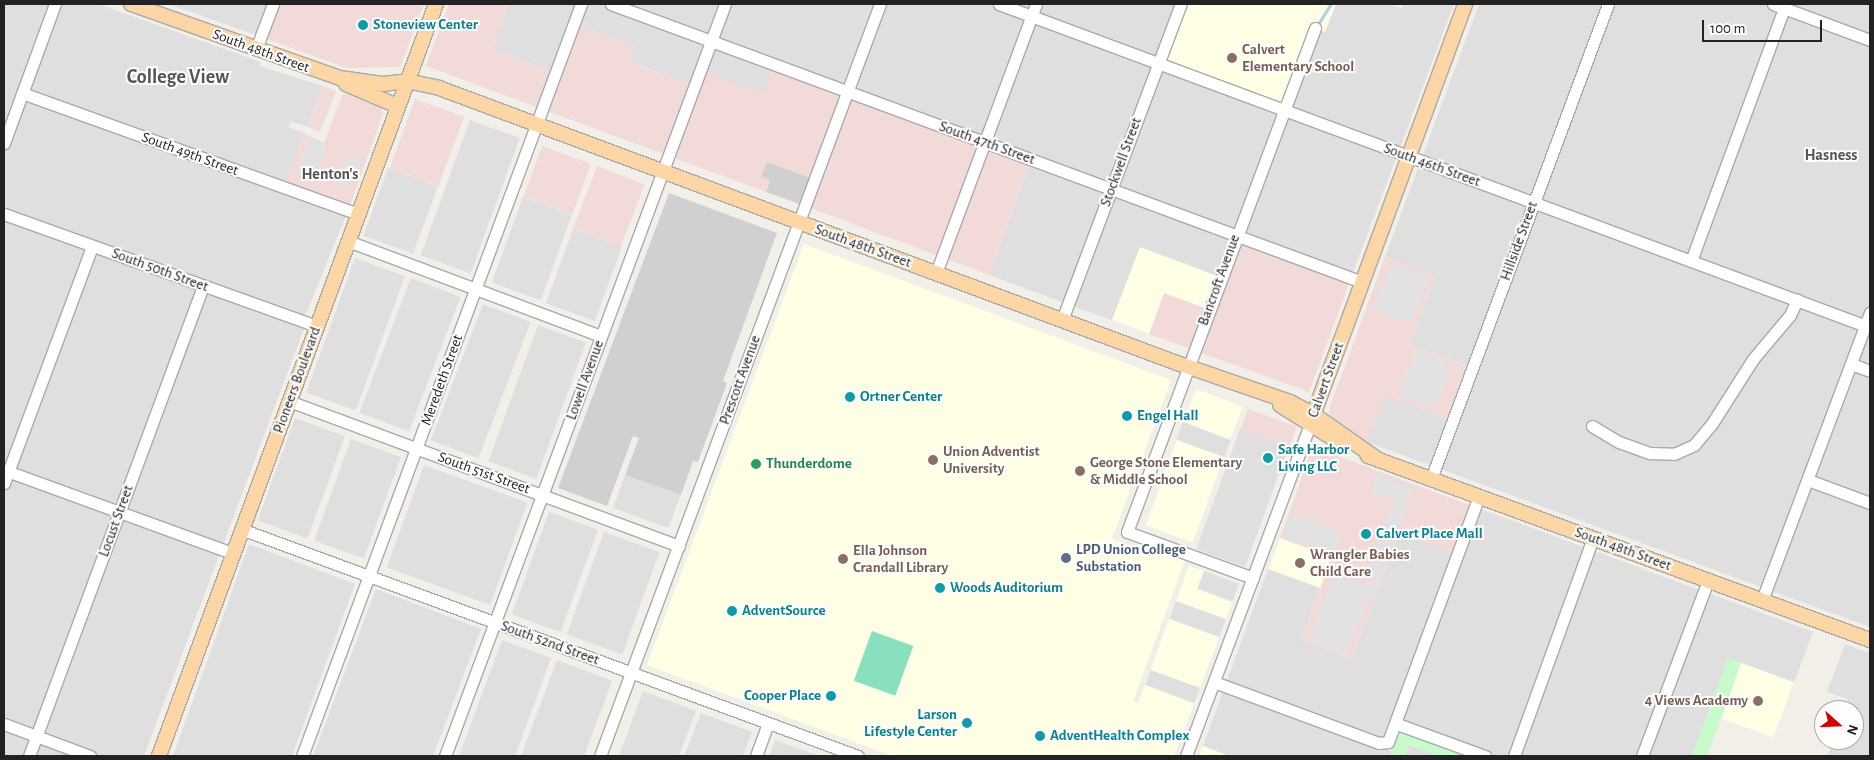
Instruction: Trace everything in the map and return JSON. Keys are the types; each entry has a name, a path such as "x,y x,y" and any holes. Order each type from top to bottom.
{"main road":[{"name":"South 48th Street","path":"131,4 340,78 439,88 1264,395 1311,419 1346,447 1870,640"},
{"name":"Pioneers Boulevard","path":"159,756 398,106 402,85 436,4"},
{"name":"Calvert Street","path":"1311,419 1465,4"},
{"path":"340,78 353,88 398,106"}],"street":[{"path":"4,143 56,4"},
{"path":"256,49 273,4"},
{"name":"Meredeth Street","path":"302,756 581,4"},
{"name":"South 47th Street","path":"611,4 1362,282"},
{"name":"Lowell Avenue","path":"445,756 725,4"},
{"name":"Prescott Avenue","path":"600,756 880,4"},
{"name":"South 46th Street","path":"999,4 1866,326"},
{"path":"936,273 1036,4"},
{"name":"Stockwell Street","path":"1062,320 1181,4"},
{"name":"Hillside Street","path":"1431,479 1608,4"},
{"path":"1690,261 1779,6 1870,40"},
{"name":"Bancroft Avenue","path":"1253,578 1127,532 1283,109 1315,28"},
{"name":"South 49th Street","path":"22,93 358,214"},
{"name":"South 50th Street","path":"4,214 316,326"},
{"path":"348,241 601,336"},
{"path":"4,483 6,471 92,246"},
{"name":"Locust Street","path":"29,756 203,286"},
{"path":"1592,426 1619,442 1650,453 1663,455 1684,450 1704,434 1735,384 1790,315 1797,300"},
{"path":"1762,600 1870,314"},
{"path":"1852,364 1870,371"},
{"name":"South 51st Street","path":"289,401 679,546"},
{"name":"Calvert Street","path":"1186,756 1311,419"},
{"path":"6,471 232,554"},
{"path":"1808,480 1870,503"},
{"path":"1214,682 1379,743 1388,742 1397,724 1479,496"},
{"name":"South 52nd Street","path":"241,529 858,756"},
{"path":"1514,756 1593,538"},
{"path":"1642,756 1708,580"},
{"path":"756,756 768,723"},
{"path":"4,724 90,756"},
{"path":"1397,724 1485,756"}],"shaded area":[{"path":"4,4 98,4 261,62 260,66 323,86 307,127 291,121 288,127 304,133 284,187 348,211 303,321 306,323 144,756 4,756"},
{"path":"169,4 273,4 261,37"},
{"name":"Stoneview Center","path":"273,4 424,4 400,67 347,68 261,37"},
{"path":"449,4 509,4 492,49 555,73 574,23 636,46 631,63 694,86 700,70 763,93 774,64 1031,159 989,275 805,206 767,162 761,177 770,180 766,192 426,66"},
{"path":"509,4 1181,4 1324,32 1336,4 1390,4 1402,8 1404,4 1454,4 1351,278 1208,309 1164,293 1149,334 989,275 1031,160 774,64 763,94 701,70 694,86 630,62 636,46 556,73 492,49"},
{"name":"Calvert Elementary School","path":"1181,4 1336,4 1325,32 1315,29 1283,109 1158,63"},
{"path":"1479,4 1870,4 1870,627 1367,442 1385,394 1452,421 1471,367 1410,345 1435,276 1385,257"},
{"path":"323,86 336,91 320,132 307,127"},
{"path":"343,93 382,108 383,114 348,211 283,187 304,133 324,143"},
{"path":"415,99 464,117 439,186 390,169"},
{"path":"470,120 520,138 471,273 421,255"},
{"path":"309,137 327,144 314,177 296,171"},
{"path":"542,146 591,164 572,215 524,197"},
{"path":"349,153 362,158 350,189 337,184"},
{"path":"767,162 815,180 805,206 766,192 770,180 761,177"},
{"path":"597,166 645,184 621,247 573,229"},
{"path":"388,168 438,186 413,254 363,236"},
{"path":"669,193 777,233 723,381 727,383 698,462 693,461 681,495 625,475 639,438 633,436 607,506 558,488"},
{"path":"523,197 572,215 541,300 492,283"},
{"path":"573,229 622,247 595,321 546,303"},
{"path":"1236,236 1351,278 1309,392 1149,334 1164,293 1208,309"},
{"name":"Union Adventist University","path":"804,244 1171,380 1112,539 1136,548 1138,543 1185,560 1133,701 1138,703 1145,685 1194,704 1174,756 892,756 647,665"},
{"path":"1140,247 1220,277 1208,309 1164,293 1149,334 1112,320"},
{"path":"1385,257 1435,276 1410,345 1472,368 1452,421 1385,395 1367,442 1330,415 1329,409"},
{"path":"355,258 405,276 356,411 306,392"},
{"path":"1392,263 1429,278 1410,324 1373,309"},
{"path":"411,278 460,297 409,431 359,412"},
{"path":"483,304 531,322 478,459 431,440"},
{"path":"538,325 586,342 536,479 488,461"},
{"path":"1416,350 1446,362 1445,368 1449,370 1437,403 1432,402 1429,407 1402,397 1403,392 1399,390 1408,365 1414,366 1411,363"},
{"path":"1196,389 1243,407 1230,440 1183,422"},
{"path":"1248,409 1297,427 1289,447 1240,430"},
{"path":"295,418 345,436 308,539 258,520"},
{"path":"1183,422 1231,440 1224,458 1176,440"},
{"path":"1240,429 1289,447 1245,567 1196,549"},
{"path":"351,439 401,457 364,559 314,540"},
{"path":"1177,440 1224,457 1193,543 1146,526"},
{"path":"1313,447 1475,507 1458,555 1399,533 1352,659 1301,640 1332,557 1280,538"},
{"path":"424,465 527,503 490,605 387,567"},
{"path":"1376,473 1414,489 1372,601 1367,600 1346,655 1308,642 1333,574 1363,585 1373,583 1374,579 1366,575 1394,501 1398,500 1371,493"},
{"path":"625,475 680,495 668,528 613,508"},
{"path":"1475,507 1813,632 1794,682 1728,659 1692,756 1485,756 1398,724 1391,756 1229,756 1203,746 1268,569 1320,588 1301,640 1352,659 1399,533"},
{"path":"549,512 598,530 561,632 512,614"},
{"path":"1293,514 1341,532 1334,552 1301,541 1296,544 1283,539 1286,521"},
{"path":"604,532 659,552 622,655 567,634"},
{"name":"Wrangler Babies Child Care","path":"1280,538 1332,557 1320,588 1269,569"},
{"path":"249,544 355,584 292,756 173,756"},
{"path":"1189,566 1204,571 1197,589 1232,602 1226,619 1176,601"},
{"path":"1204,571 1239,584 1232,602 1198,589"},
{"path":"376,589 481,629 433,756 313,756"},
{"path":"1176,601 1226,619 1219,637 1170,619"},
{"path":"1169,619 1219,637 1200,688 1151,670"},
{"path":"502,640 551,658 515,756 459,756"},
{"path":"1845,644 1870,653 1870,756 1828,756 1830,750 1864,750 1864,700 1848,700 1827,692"},
{"path":"557,660 612,681 584,756 521,756"},
{"name":"4 Views Academy","path":"1741,663 1794,682 1773,738 1721,718"},
{"path":"1151,670 1200,688 1194,703 1146,685"},
{"path":"643,691 696,711 679,756 619,756"},
{"path":"701,713 752,732 743,756 684,756"},
{"path":"775,740 819,756 769,756"},
{"path":"1409,745 1439,756 1405,756"},
{"path":"1203,746 1229,756 1199,756"}],"green space":[{"path":"872,631 913,646 895,696 854,681"},
{"path":"1728,658 1741,663 1721,719 1707,756 1692,756"},
{"path":"1397,724 1485,756 1439,756 1409,745 1405,756 1391,756 1388,742"}],"waterway":[{"path":"1317,26 1331,4"}],"place":[{"name":"Stoneview Center","path":"363,25"},
{"name":"Calvert Elementary School","path":"1232,58"},
{"name":"Ortner Center","path":"850,397"},
{"name":"Engel Hall","path":"1127,416"},
{"name":"Safe Harbor Living LLC","path":"1268,458"},
{"name":"Union Adventist University","path":"933,460"},
{"name":"Thunderdome","path":"756,464"},
{"name":"George Stone Elementary & Middle School","path":"1080,471"},
{"name":"Calvert Place Mall","path":"1366,534"},
{"name":"LPD Union College Substation","path":"1066,558"},
{"name":"Ella Johnson Crandall Library","path":"843,559"},
{"name":"Wrangler Babies Child Care","path":"1300,563"},
{"name":"Woods Auditorium","path":"940,588"},
{"name":"AdventSource","path":"732,611"},
{"name":"Cooper Place","path":"831,696"},
{"name":"4 Views Academy","path":"1758,701"},
{"name":"Larson Lifestyle Center","path":"967,723"},
{"name":"AdventHealth Complex","path":"1040,736"}],"district":[{"name":"College View","path":"178,77"},
{"name":"Hasness","path":"1831,155"},
{"name":"Henton's","path":"330,174"}]}
